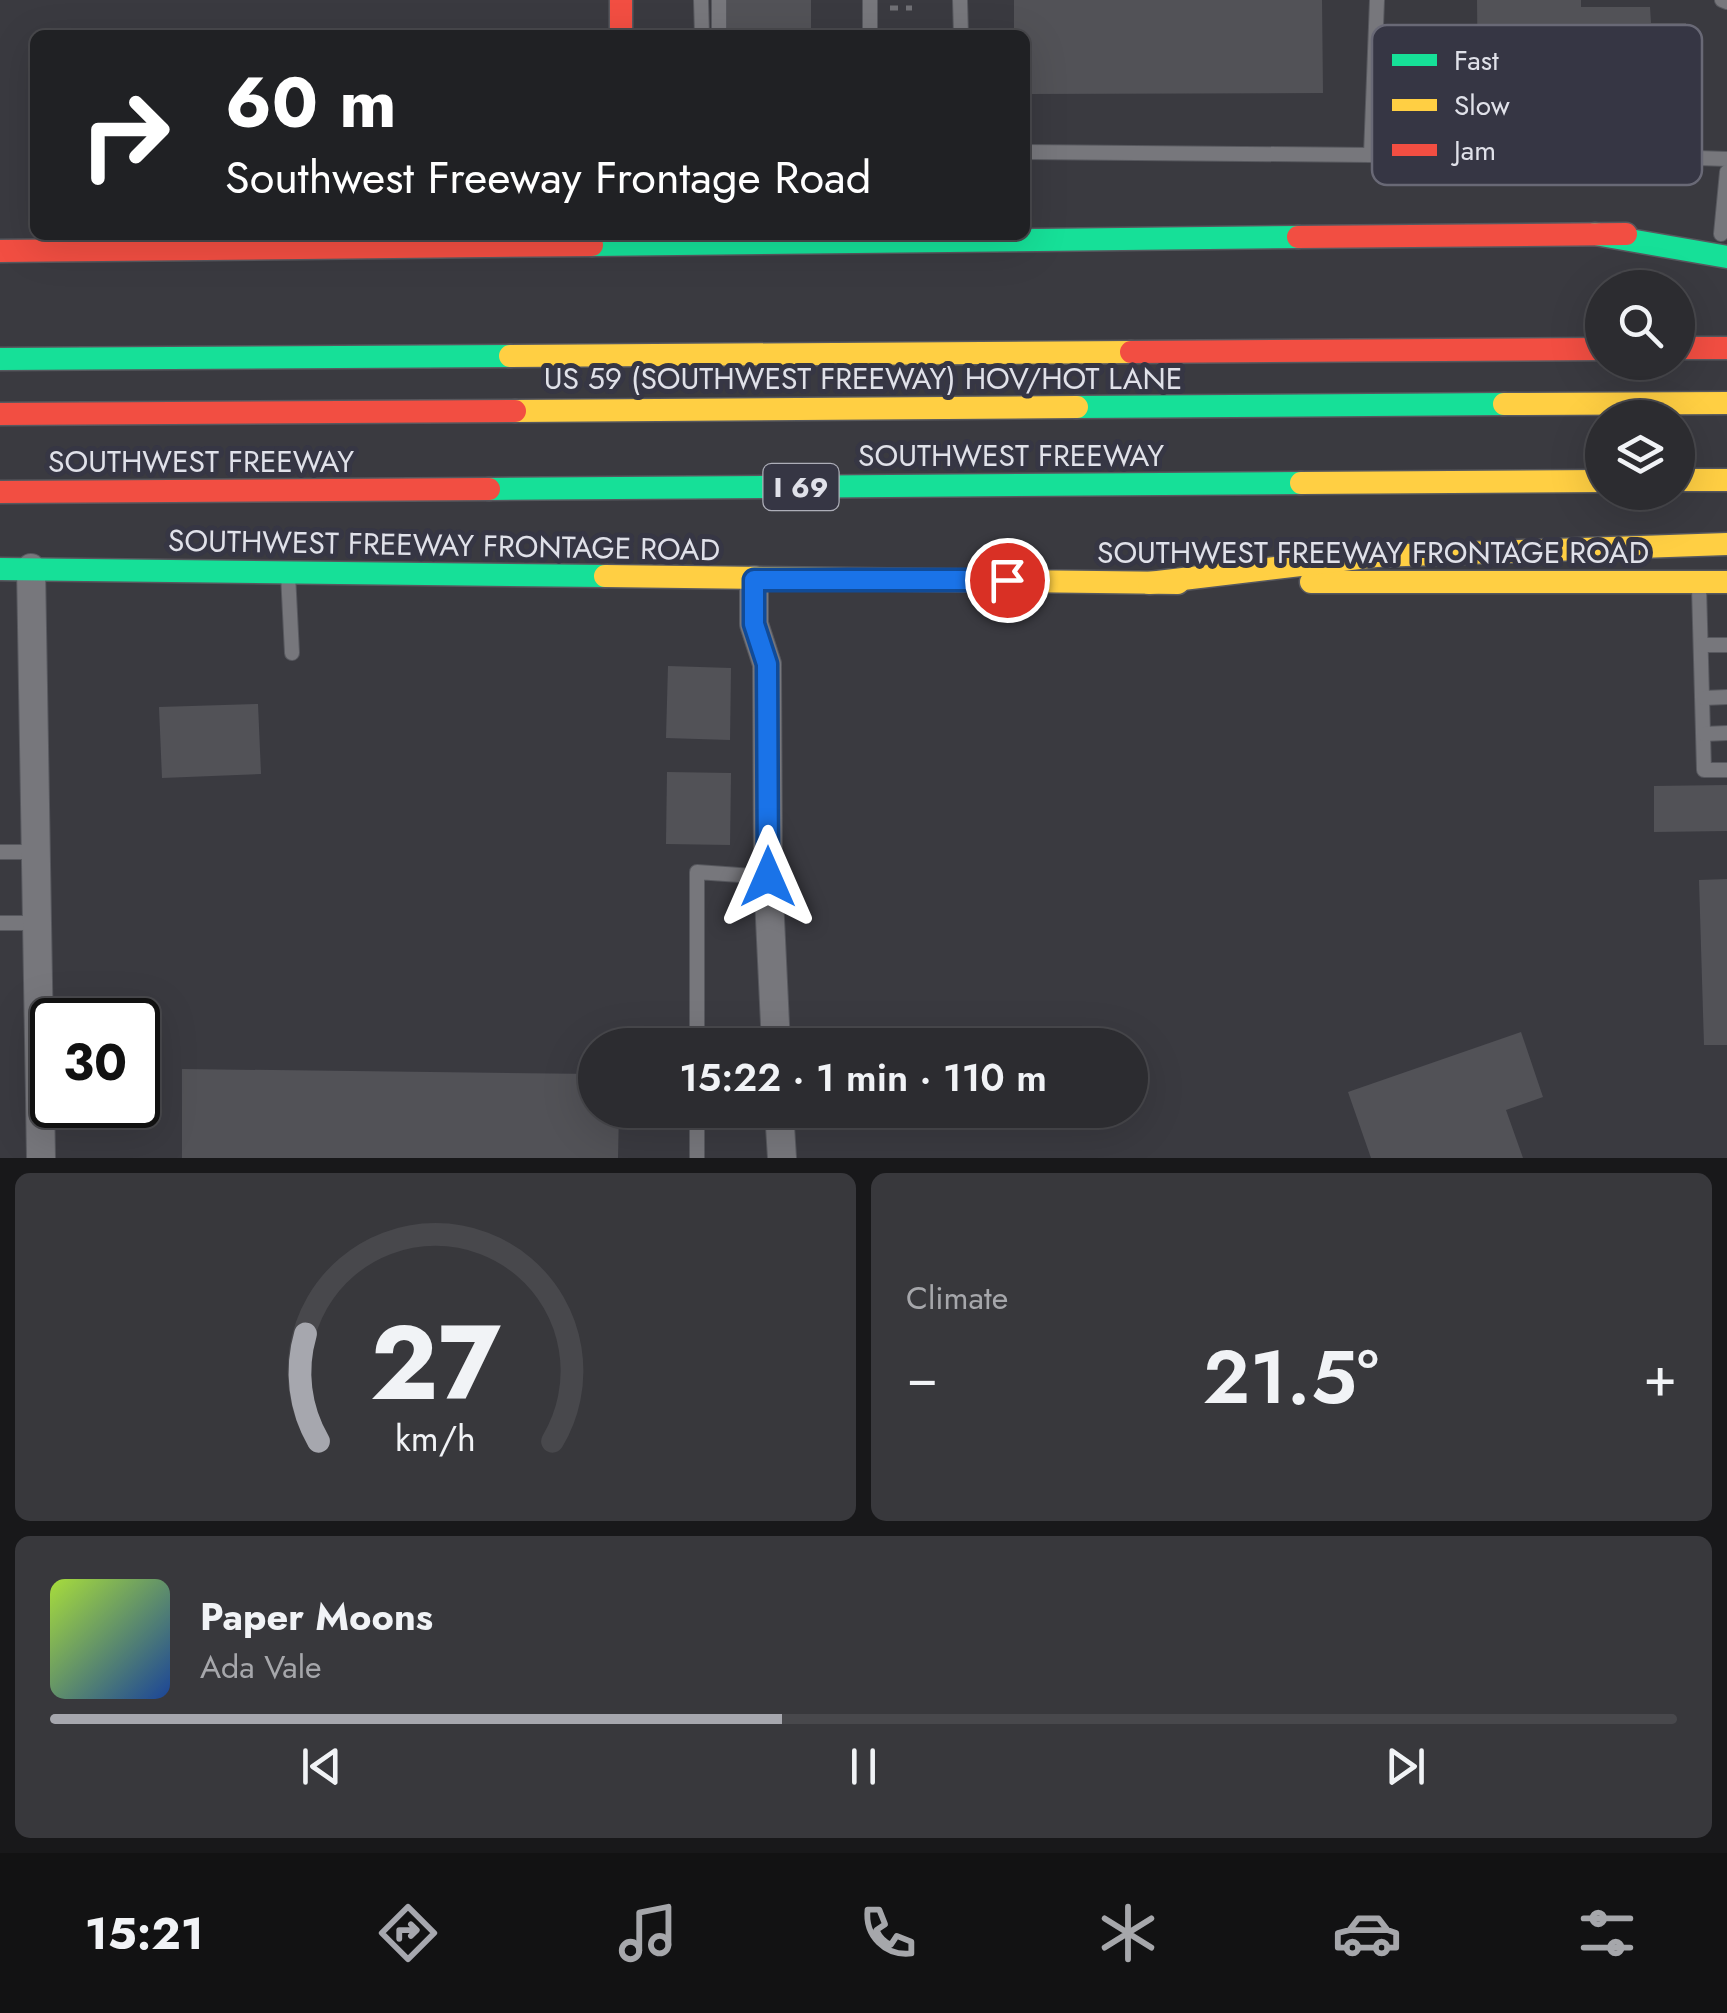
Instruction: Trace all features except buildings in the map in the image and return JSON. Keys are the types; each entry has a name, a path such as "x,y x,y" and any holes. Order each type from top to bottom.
{"main road":[{"path":"620,0 620,30"},
{"path":"1030,238 1595,234 1725,241"},
{"path":"0,251 746,240"},
{"path":"1695,348 1727,348"},
{"path":"0,359 1585,349"},
{"name":"US 59 (SOUTHWEST FREEWAY) HOV/HOT LANE","path":"0,414 1727,403"},
{"path":"1695,480 1727,480"},
{"name":"SOUTHWEST FREEWAY","path":"0,492 1585,481"},
{"path":"1148,582 1376,556 1727,544"},
{"name":"SOUTHWEST FREEWAY FRONTAGE ROAD","path":"0,569 754,580 1727,582"}],"street":[{"path":"30,568 42,1158"},
{"path":"754,580 754,624 767,664 768,877 775,1028"},
{"path":"781,1128 782,1158"}],"lane":[{"path":"701,0 702,30"},
{"path":"719,0 719,30"},
{"path":"870,0 870,30"},
{"path":"960,0 961,30"},
{"path":"1376,25 1377,0"},
{"path":"1030,152 1372,154"},
{"path":"1702,158 1727,159"},
{"path":"1725,241 1727,172"},
{"path":"288,572 292,654"},
{"path":"1698,582 1704,770 1727,770"},
{"path":"1702,645 1727,645"},
{"path":"1704,698 1727,697"},
{"path":"1704,734 1727,733"},
{"path":"0,852 37,852"},
{"path":"697,1028 697,872 768,877"},
{"path":"0,922 39,923"},
{"path":"698,1128 698,1158"}],"path":[{"path":"884,7 912,8"}],"traffic: fast":[{"path":"1595,234 1727,257"},
{"path":"592,245 1298,237"},
{"path":"0,359 510,356"},
{"path":"1077,407 1504,404"},
{"path":"489,489 1301,483"},
{"path":"0,569 605,576"}],"traffic: slow":[{"path":"510,356 1131,352"},
{"path":"1504,404 1727,403"},
{"path":"515,411 1077,407"},
{"path":"1695,480 1727,480"},
{"path":"1301,483 1585,481"},
{"path":"1149,583 1376,556 1727,544"},
{"path":"605,576 1178,583"},
{"path":"1311,582 1727,582"}],"traffic: jam":[{"path":"621,0 621,30"},
{"path":"1298,237 1626,234"},
{"path":"0,251 592,245"},
{"path":"1695,348 1727,348"},
{"path":"1131,352 1585,349"},
{"path":"0,414 515,411"},
{"path":"0,492 489,489"}],"route":[{"path":"768,877 767,664 754,624 754,580 1007,580"}]}
